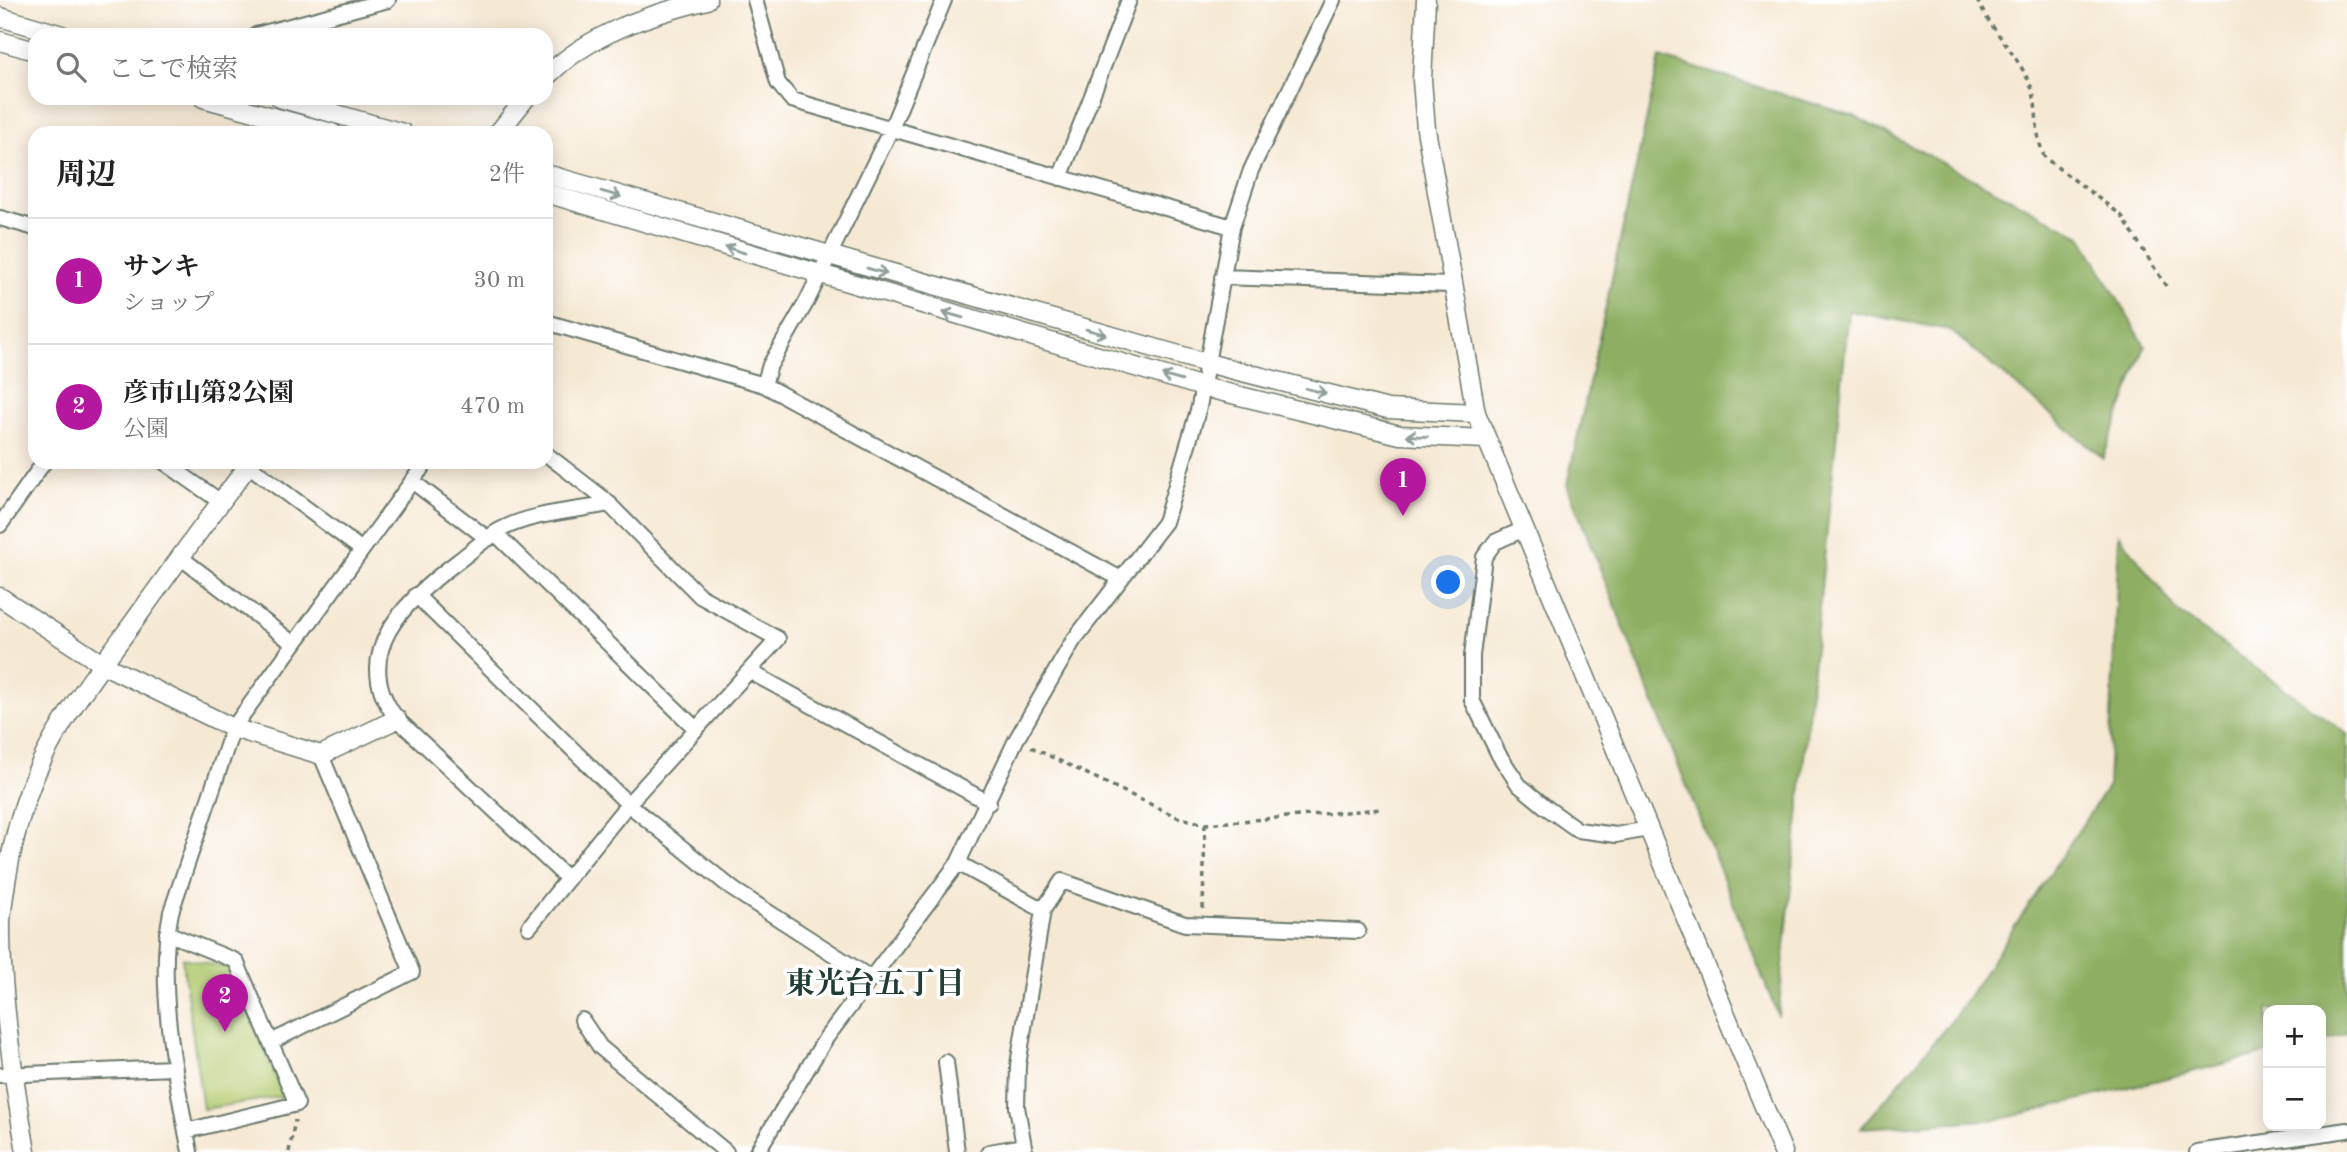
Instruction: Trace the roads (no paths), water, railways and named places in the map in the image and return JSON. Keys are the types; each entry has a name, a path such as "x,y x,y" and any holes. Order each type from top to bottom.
{"street":[{"path":"282,28 388,0"},
{"path":"553,72 585,47 620,27 648,15 707,0"},
{"path":"755,0 778,83 786,96 1232,227"},
{"path":"764,385 770,365 819,276 891,128 944,0"},
{"path":"1060,178 1129,0"},
{"path":"757,1152 802,1073 958,863 989,803 1016,740 1073,641 1119,578 1141,556 1165,522 1203,387 1232,227 1251,170 1333,0"},
{"path":"1426,0 1422,79 1426,129 1451,285 1476,413 1783,1152"},
{"path":"0,17 38,28"},
{"path":"0,41 28,49"},
{"path":"229,105 306,126"},
{"path":"305,105 378,126"},
{"path":"504,126 520,105"},
{"path":"553,176 828,257 1207,363 1388,409 1476,413"},
{"path":"553,195 819,276 1203,387 1400,435 1485,439"},
{"path":"0,218 28,226"},
{"path":"1222,276 1451,285"},
{"path":"553,324 764,385 1119,578"},
{"path":"529,927 628,804 778,639 700,596 610,504 553,459"},
{"path":"0,525 39,469"},
{"path":"174,469 221,502"},
{"path":"26,1152 7,1075 1,922 9,867 37,772 59,731 103,664 246,469"},
{"path":"257,469 362,550"},
{"path":"190,1152 173,1068 167,933 233,728 421,469"},
{"path":"412,481 492,536 696,729"},
{"path":"568,879 397,719 386,704 377,674 382,643 407,603 492,536 523,521 610,504"},
{"path":"1524,529 1495,542 1484,557 1472,656 1472,700 1499,755 1519,786 1547,808 1578,830 1616,835 1648,828"},
{"path":"180,557 294,644"},
{"path":"416,595 628,804 734,890 872,979"},
{"path":"0,597 103,664 233,728 321,755 397,719"},
{"path":"749,671 989,803"},
{"path":"271,1042 412,972 321,755"},
{"path":"958,863 1043,910"},
{"path":"989,1152 1024,1149 1017,1107 1018,1065 1043,910 1062,881 1185,923 1358,931"},
{"path":"167,933 236,961 297,1104 186,1131"},
{"path":"582,1020 600,1046 726,1152"},
{"path":"946,1062 957,1152"},
{"path":"7,1075 173,1068"},
{"path":"2197,1152 2243,1149 2347,1130"}],"place":[{"name":"サンキ","path":"1403,516"},
{"name":"彦市山第2公園","path":"225,1032"}],"district":[{"name":"東光台五丁目","path":"875,985"}]}
